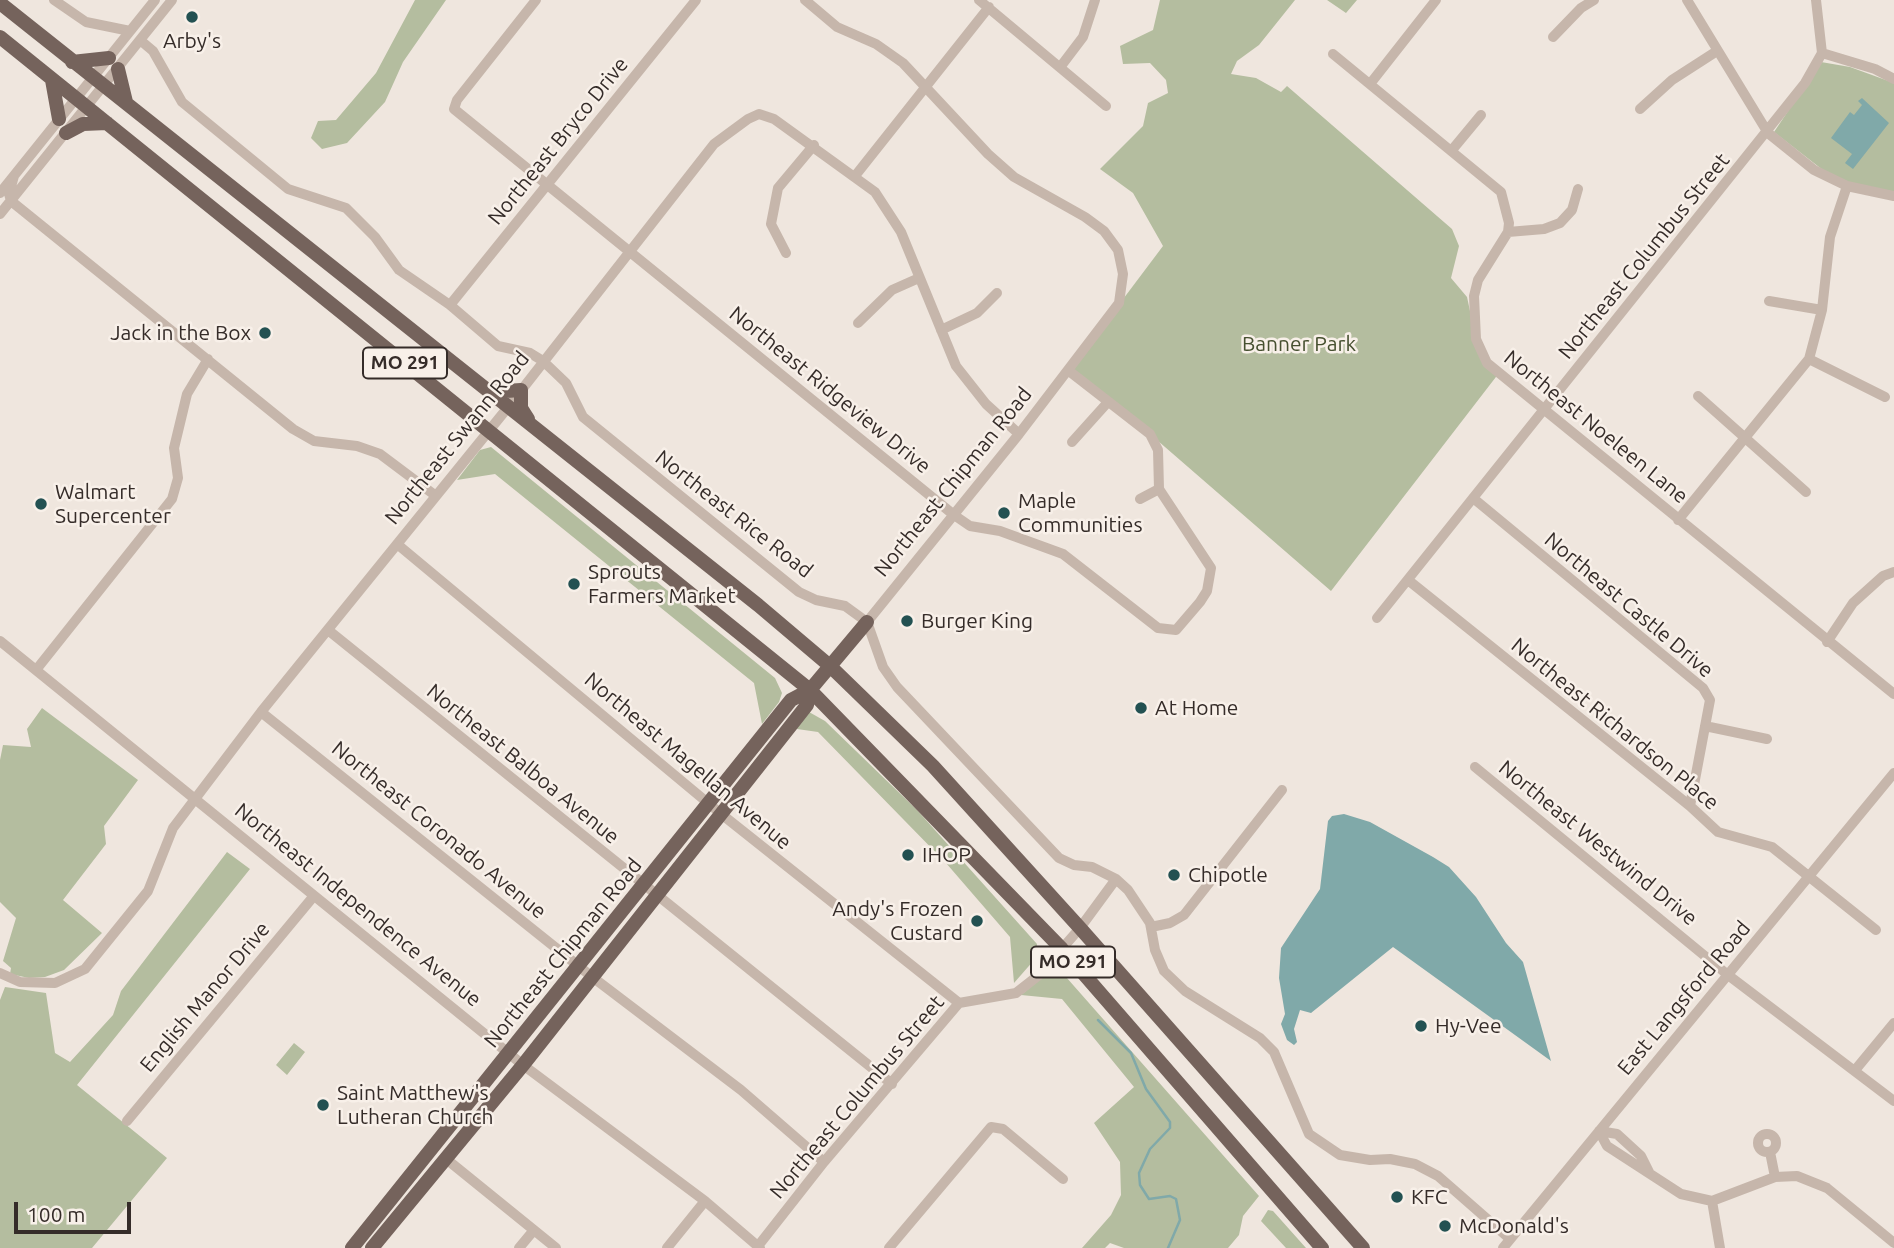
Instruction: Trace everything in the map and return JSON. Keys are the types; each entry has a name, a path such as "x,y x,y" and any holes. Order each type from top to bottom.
{"main road":[{"name":"MO 291","path":"0,3 97,83 126,103 509,406 830,666 933,766 1363,1248"},
{"name":"MO 291","path":"0,37 810,690 1062,950 1322,1248"},
{"path":"72,62 114,63 126,103"},
{"path":"52,79 57,93 59,119"},
{"path":"66,133 83,124 107,124"},
{"path":"491,392 521,390 521,408 530,423"},
{"name":"Northeast Chipman Road","path":"352,1248 523,1065 586,972 756,757 792,700 810,690 867,622"},
{"name":"Northeast Chipman Road","path":"439,1154 509,1053 586,972"},
{"path":"375,1244 388,1221 439,1154"}],"street":[{"path":"54,0 86,22 130,31"},
{"path":"114,63 130,31 155,0"},
{"path":"0,193 59,119 81,102 114,63 140,40 172,0"},
{"name":"Northeast Ridgeview Drive","path":"536,0 457,100 454,109 954,515 970,526 1000,531 1063,554 1158,628 1167,631 1183,625 1200,602 1207,591 1211,568 1159,489"},
{"name":"Northeast Bryco Drive","path":"450,305 696,0"},
{"path":"805,0 837,27 876,44 903,63 926,85"},
{"path":"1061,66 1083,37 1095,0"},
{"path":"1370,84 1436,0"},
{"path":"1553,37 1581,8 1594,0"},
{"path":"1687,0 1768,134 1814,170 1847,186 1894,196"},
{"path":"1816,0 1822,53 1894,79"},
{"path":"855,176 926,85 984,4 1106,106"},
{"name":"Northeast Rice Road","path":"140,40 153,51 182,102 288,188 346,208 375,237 399,270 450,305 498,346 530,353 543,361 566,383 583,417 796,590 816,600 845,606 867,622"},
{"path":"1640,109 1672,80 1717,51"},
{"name":"Northeast Columbus Street","path":"1377,618 1768,134 1805,83 1822,53"},
{"path":"1334,54 1501,192 1509,223 1508,232 1544,229 1560,223 1572,210 1578,189"},
{"name":"Northeast Chipman Road","path":"867,622 1069,371 1119,303 1123,274 1118,250 1104,231 1085,217 1014,177 988,153 926,85"},
{"path":"5,200 66,133 81,102"},
{"name":"Northeast Swann Road","path":"0,973 19,982 55,983 85,969 148,891 173,828 194,797 509,406 714,144 734,126 758,114 774,120 814,145"},
{"path":"1452,150 1481,115"},
{"path":"786,253 771,224 778,188 814,145 875,192 892,214 956,366 986,404 1019,434"},
{"path":"0,214 14,176"},
{"path":"1678,520 1809,359 1822,310 1826,257 1847,186"},
{"path":"5,200 301,435 380,454 436,496"},
{"name":"Northeast Noeleen Lane","path":"1508,232 1478,280 1474,296 1476,339 1487,363 1894,694"},
{"path":"858,323 892,290 919,278"},
{"path":"941,330 977,313 997,293"},
{"path":"1769,302 1822,310"},
{"path":"36,670 172,499 178,478 174,448 187,394 208,359"},
{"path":"1809,359 1885,397"},
{"path":"1069,371 1150,434 1158,450 1159,489 1140,499"},
{"path":"1698,396 1806,492"},
{"path":"1072,442 1108,402"},
{"name":"Northeast Castle Drive","path":"1473,498 1703,688 1710,700 1690,806"},
{"name":"Northeast Magellan Avenue","path":"397,544 714,809 849,919 959,1003"},
{"path":"1827,642 1853,603 1884,576 1894,572"},
{"name":"Northeast Richardson Place","path":"1408,580 1690,806 1717,832 1772,847 1876,930"},
{"path":"867,622 883,667 897,687 1059,859 1074,866 1092,867 1116,879 1128,890 1151,926 1155,950 1164,971 1178,985 1260,1038 1274,1052 1309,1134 1340,1155 1370,1160 1390,1159 1438,1176 1507,1244"},
{"name":"Northeast Balboa Avenue","path":"328,630 649,892 891,1084"},
{"name":"Northeast Independence Avenue","path":"0,641 313,897 366,935 523,1065 705,1201 759,1247"},
{"name":"Northeast Coronado Avenue","path":"261,712 586,972 741,1090 824,1162"},
{"path":"1705,726 1767,739"},
{"name":"Northeast Westwind Drive","path":"1475,767 1728,975 1856,1069 1894,1101"},
{"name":"East Langsford Road","path":"1507,1244 1809,877 1892,781"},
{"path":"1151,926 1170,923 1184,915 1282,790"},
{"name":"Northeast Columbus Street","path":"759,1247 824,1162 959,1003 1016,993 1039,975 1080,928 1116,879"},
{"name":"English Manor Drive","path":"127,1121 313,897"},
{"path":"1856,1069 1894,1023"},
{"path":"889,1248 991,1127 1003,1129 1063,1179"},
{"path":"1599,1130 1617,1134 1641,1156 1649,1172 1681,1194 1712,1201 1775,1177 1797,1176 1827,1188 1894,1243"},
{"path":"1770,1152 1775,1177"},
{"path":"439,1154 556,1248"},
{"path":"667,1248 705,1201"},
{"path":"1712,1201 1720,1248"},
{"path":"519,1248 534,1230"}],"green space":[{"path":"415,0 446,0 403,62 385,102 347,143 322,149 311,138 318,121 336,120 376,73"},
{"name":"Banner Park","path":"1160,0 1295,0 1259,45 1237,61 1231,74 1256,78 1281,92 1287,86 1452,229 1459,246 1451,278 1467,297 1476,339 1499,373 1331,591 1150,434 1069,371 1163,246 1133,193 1100,169 1143,126 1148,103 1168,93 1166,80 1150,63 1123,64 1120,46 1153,30"},
{"path":"1327,0 1357,0 1346,13"},
{"path":"1821,62 1850,67 1894,83 1894,193 1855,185 1828,174 1774,132"},
{"path":"491,447 775,678 782,693 779,702 762,724 754,683 495,474 457,480 480,450"},
{"path":"42,708 138,780 104,826 106,844 63,900 102,933 64,970 45,977 29,978 10,974 11,968 3,961 16,918 0,902 0,760 3,745 31,747 27,729"},
{"path":"809,712 825,721 917,810 1037,944 1035,959 1014,983 1010,937 946,863 818,732 790,728"},
{"path":"227,852 250,869 77,1085 167,1158 92,1248 0,1248 0,1000 5,987 46,993 55,1053 70,1062 113,1015 121,991"},
{"path":"1054,968 1059,969 1259,1196 1243,1216 1239,1235 1228,1248 1124,1248 1110,1243 1105,1248 1082,1248 1111,1215 1121,1195 1120,1162 1094,1123 1134,1087 1062,999 1021,995"},
{"path":"294,1043 305,1052 287,1075 276,1065"},
{"path":"1268,1210 1273,1211 1306,1248 1286,1248 1261,1221"}],"water":[{"path":"1862,98 1889,123 1853,169 1845,163 1852,154 1831,138 1850,112 1854,115 1862,105 1858,101"},
{"path":"1344,814 1370,822 1449,867 1476,897 1506,943 1523,962 1551,1061 1393,947 1311,1013 1300,1010 1294,1029 1297,1042 1294,1045 1287,1040 1281,1024 1285,1014 1279,978 1281,948 1320,889 1328,821 1332,816"}],"waterway":[{"path":"1098,1020 1131,1053 1146,1089 1170,1122 1170,1128 1150,1149 1139,1173 1140,1185 1149,1199 1170,1196 1176,1199 1180,1220 1168,1248"}],"place":[{"name":"Arby's","path":"192,17"},
{"name":"Jack in the Box","path":"265,333"},
{"name":"Walmart Supercenter","path":"41,504"},
{"name":"Maple Communities","path":"1004,513"},
{"name":"Sprouts Farmers Market","path":"574,584"},
{"name":"Burger King","path":"907,621"},
{"name":"At Home","path":"1141,708"},
{"name":"IHOP","path":"908,855"},
{"name":"Chipotle","path":"1174,875"},
{"name":"Andy's Frozen Custard","path":"977,921"},
{"name":"Hy-Vee","path":"1421,1026"},
{"name":"Saint Matthew's Lutheran Church","path":"323,1105"},
{"name":"KFC","path":"1397,1197"},
{"name":"McDonald's","path":"1445,1226"}]}
